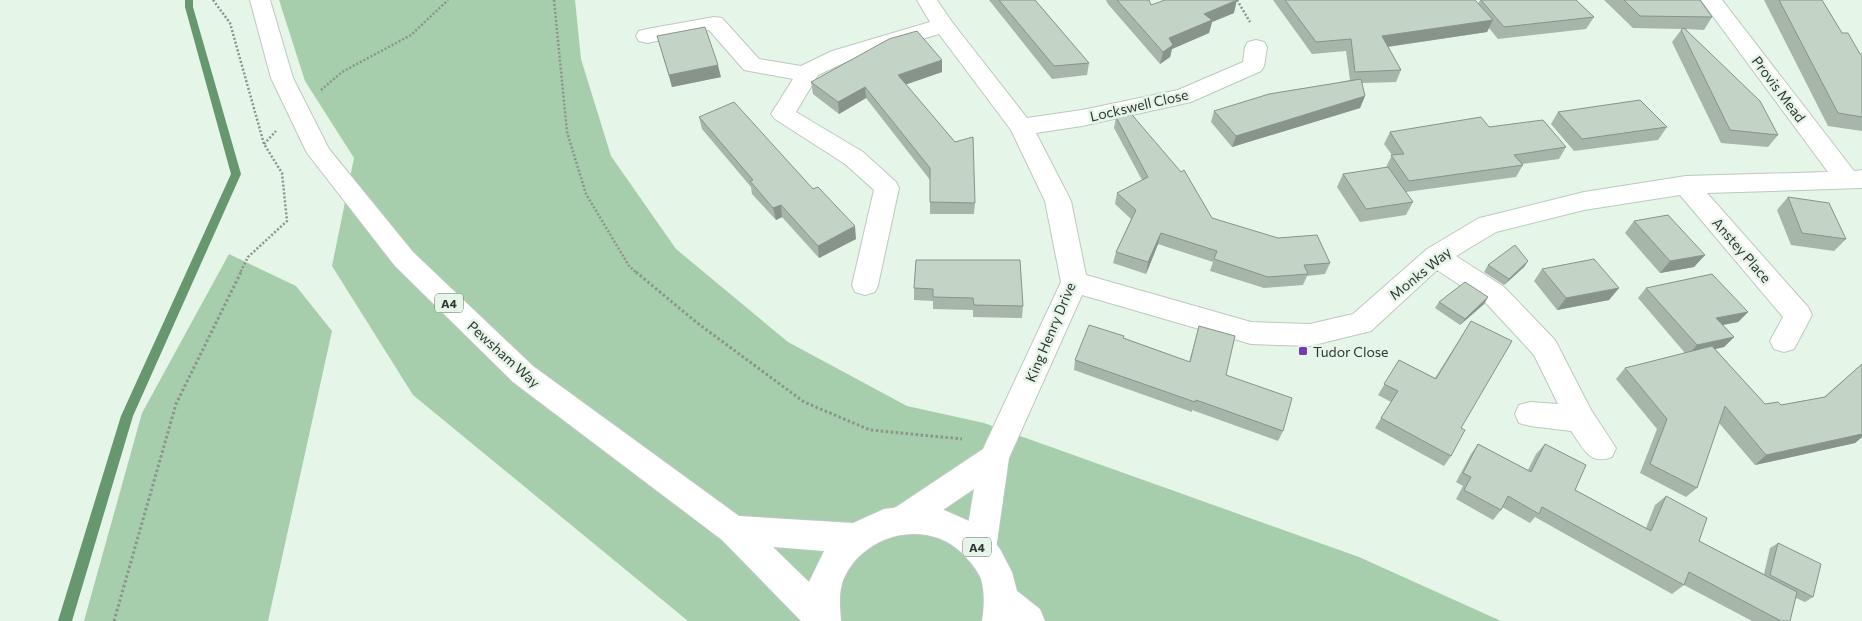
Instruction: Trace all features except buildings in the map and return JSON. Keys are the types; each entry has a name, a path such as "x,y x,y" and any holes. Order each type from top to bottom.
{"street":[{"name":"Pewsham Way","path":"260,0 282,78 320,153 404,260 524,374 733,530 823,620"},
{"name":"King Henry Drive","path":"927,0 943,25 1020,127 1058,201 1074,282 997,451 980,549"},
{"name":"Provis Mead","path":"1711,0 1854,178"},
{"path":"647,36 714,23 752,66 807,74"},
{"path":"865,285 887,188 854,158 783,114 810,70 840,56 896,41 943,25"},
{"name":"Lockswell Close","path":"1020,127 1082,118 1136,105 1183,97 1259,62"},
{"name":"Monks Way","path":"1074,282 1251,333 1310,335 1361,323 1436,256 1488,225 1584,201 1686,185 1854,178"},
{"name":"Anstey Place","path":"1686,185 1807,315 1784,341"},
{"path":"1436,256 1494,294 1545,348 1580,419 1600,448"},
{"path":"1530,414 1580,419"},
{"path":"904,519 997,451"},
{"name":"A4","path":"823,620 822,596 828,574 840,554 856,538 878,525 904,519 932,521 959,531 980,549 995,573 1000,611 1028,621"},
{"path":"733,530 856,538"}],"path":[{"path":"114,621 176,404 248,257 287,221 282,173 264,144 230,23 213,0"},
{"path":"264,144 297,110 342,72 411,35 448,0"},
{"path":"554,0 566,132 586,194 629,266 696,322 804,402 870,430 997,451"}],"green space":[{"path":"279,0 575,0 581,59 611,156 676,249 788,342 907,406 984,423 1359,557 1501,621 688,621 413,395 332,266 354,158 305,81"},
{"path":"229,254 296,286 332,331 268,621 84,621 142,413"}],"waterway":[{"path":"65,621 127,416 236,174 189,7 189,0"}],"place":[{"name":"Tudor Close","path":"1303,351"}]}
